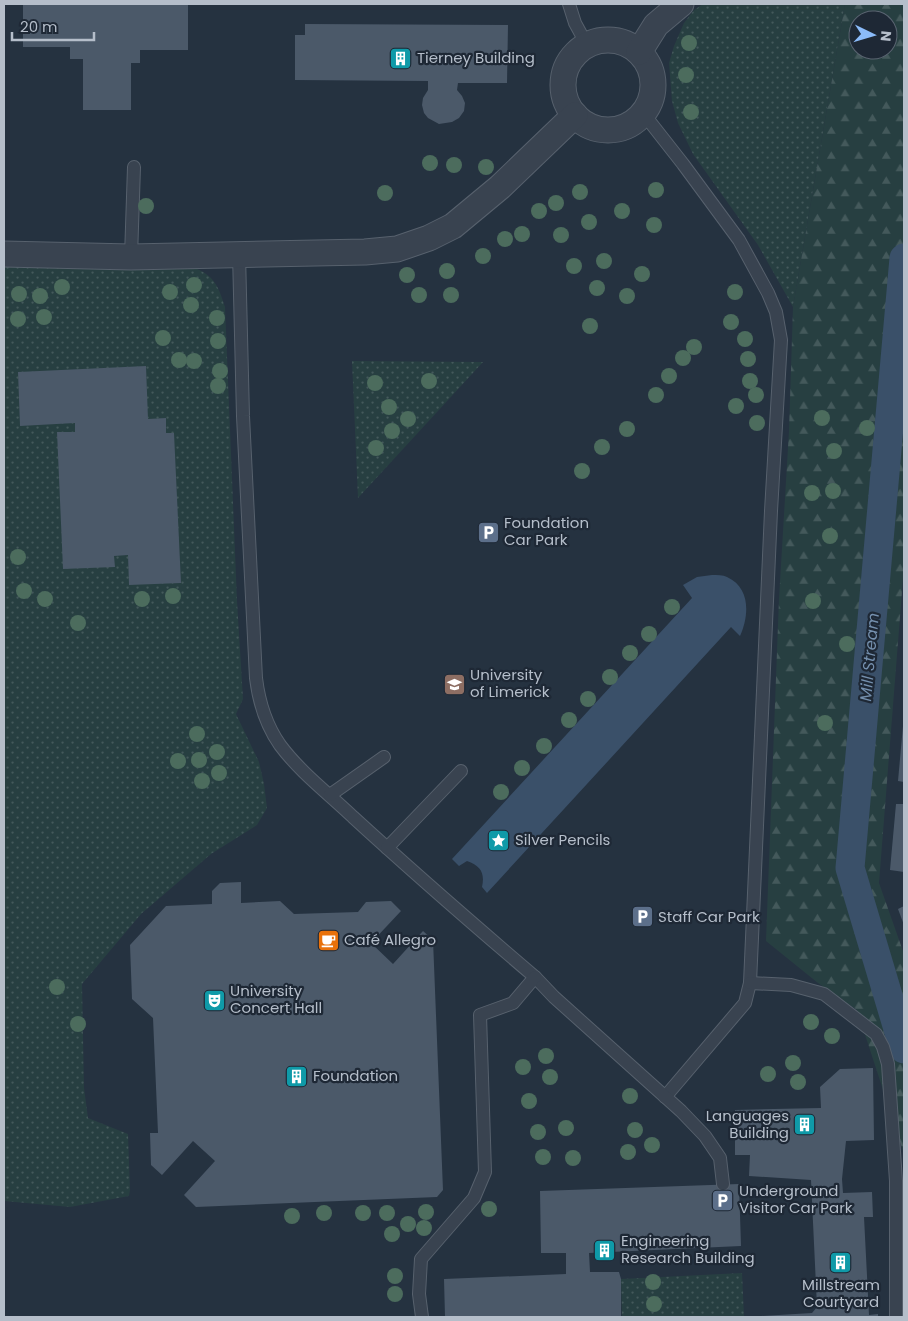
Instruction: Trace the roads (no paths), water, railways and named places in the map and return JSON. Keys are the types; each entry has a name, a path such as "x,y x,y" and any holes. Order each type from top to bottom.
{"street":[{"path":"639,52 656,26 681,4"},
{"path":"600,40 614,40 627,44 639,52 647,62 653,88 650,102 643,113 631,124 617,129 601,129 587,125 575,115 568,104 564,91 564,77 568,64 576,53 587,45 600,40"},
{"path":"4,254 131,257 365,252 397,249 429,238 453,226 500,187 575,115"}],"lane":[{"path":"569,4 575,23 587,45"},
{"path":"643,113 684,164 739,240 768,293 776,312 781,340 771,511 750,983 745,1003 665,1097"},
{"path":"131,257 134,167"},
{"path":"238,254 243,416 258,700 265,718 281,745 303,770 387,848 535,977 554,997 693,1124 713,1146 720,1158 723,1184"},
{"path":"330,795 384,757"},
{"path":"387,848 461,772"},
{"path":"422,1317 419,1294 421,1259 474,1198 485,1172 480,1015 514,1003 535,977"},
{"path":"750,983 791,985 824,994 876,1034 884,1047 888,1064 896,1181 896,1317"}],"water":[{"path":"725,576 735,582 744,595 746,611 740,636 731,627 487,893 482,887 483,878 481,871 476,865 467,861 459,866 452,859 692,598 683,585 697,577"}],"waterway":[{"name":"Mill Stream","path":"904,258 850,868 904,1049"}],"place":[{"name":"Tierney Building","path":"401,58"},
{"name":"Foundation Car Park","path":"488,532"},
{"name":"University of Limerick","path":"454,684"},
{"name":"Silver Pencils","path":"499,840"},
{"name":"Staff Car Park","path":"642,917"},
{"name":"Café Allegro","path":"328,940"},
{"name":"University Concert Hall","path":"214,1000"},
{"name":"Foundation","path":"297,1076"},
{"name":"Languages Building","path":"805,1125"},
{"name":"Underground Visitor Car Park","path":"723,1200"},
{"name":"Engineering Research Building","path":"605,1250"},
{"name":"Millstream Courtyard","path":"841,1262"}]}
